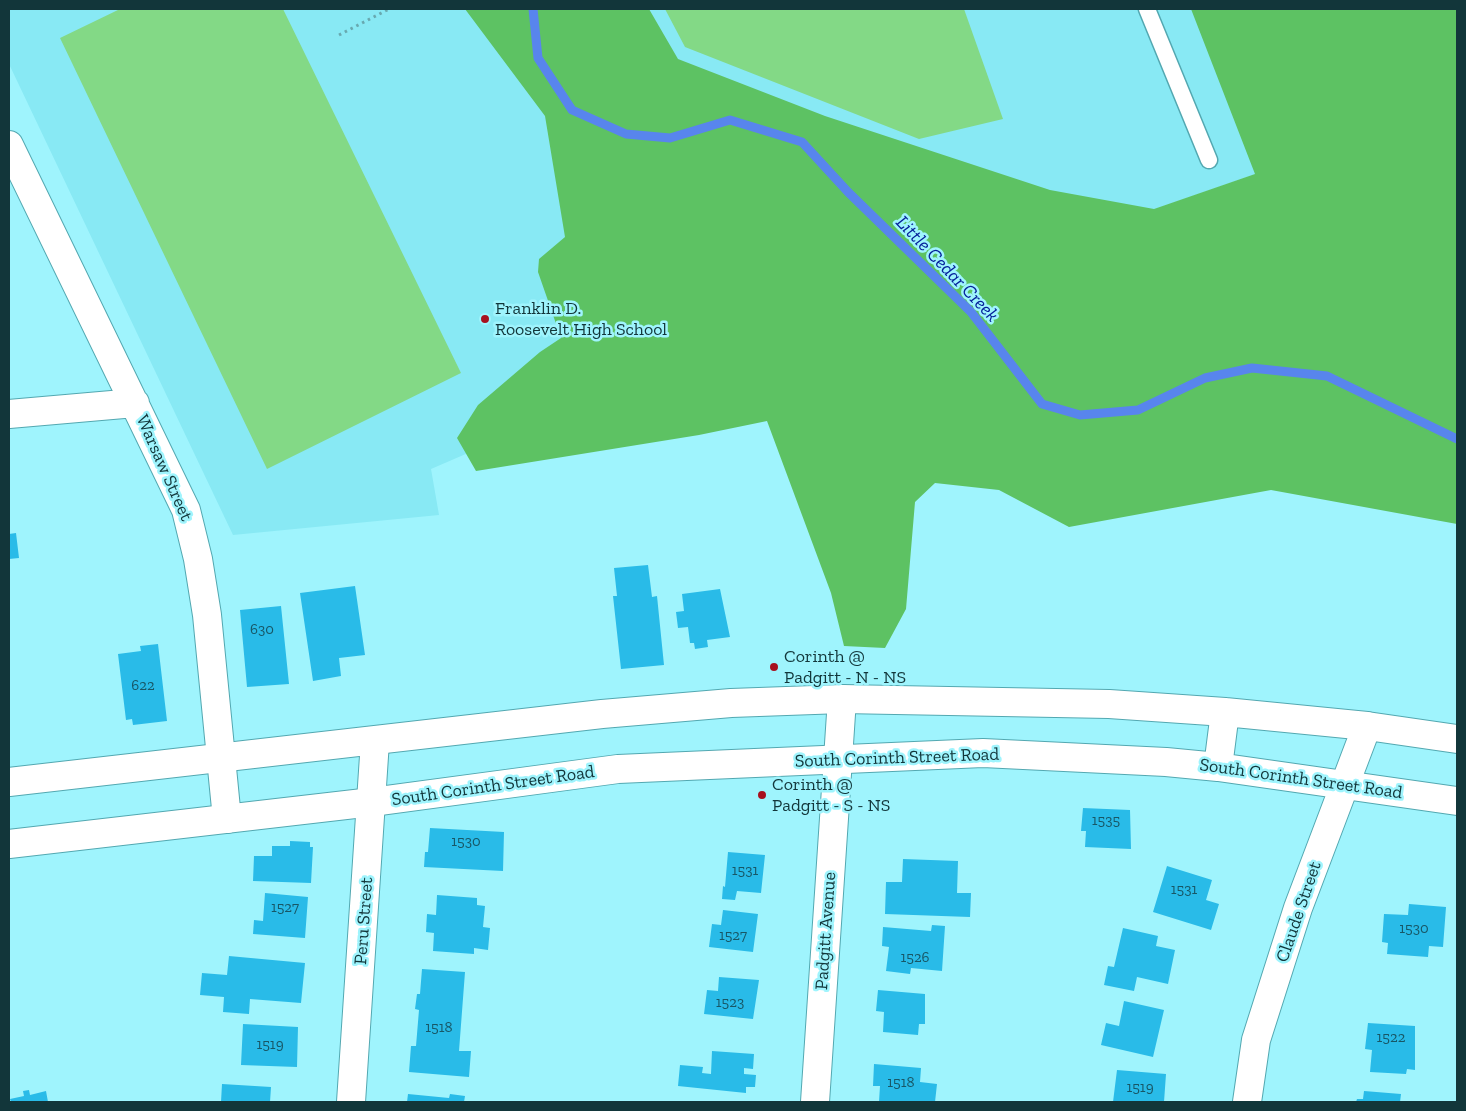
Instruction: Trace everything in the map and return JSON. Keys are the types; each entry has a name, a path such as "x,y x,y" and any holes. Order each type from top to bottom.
{"main road":[{"name":"Warsaw Street","path":"9,145 186,510 198,559 208,615 227,819"},
{"path":"9,414 135,403"},
{"path":"9,782 602,714 731,703 842,699 1110,704 1225,712 1367,726 1457,739"},
{"name":"Padgitt Avenue","path":"815,1102 842,699"},
{"path":"1218,767 1225,712"},
{"name":"Claude Street","path":"1247,1102 1256,1040 1298,908 1347,783 1367,726"},
{"name":"Peru Street","path":"351,1102 375,741"},
{"name":"South Corinth Street Road","path":"9,844 372,802 618,769 983,753 1166,762 1218,767 1347,783 1457,801"}],"lane":[{"path":"1147,9 1209,160"}],"path":[{"path":"339,35 389,9"}],"shaded area":[{"name":"Franklin D. Roosevelt High School","path":"9,9 1457,9 1457,104 526,428 431,469 439,515 233,535 9,64"}],"green space":[{"path":"120,9 283,9 461,373 267,469 60,38"},
{"path":"465,9 649,9 678,59 825,116 1050,190 1154,209 1255,174 1191,9 1457,9 1457,524 1271,490 1069,527 999,490 935,483 915,502 906,609 885,648 844,646 831,593 767,421 699,435 476,471 457,438 478,405 540,352 561,338 538,272 539,259 565,237 545,116"},
{"path":"665,9 964,9 1003,119 919,139 685,47"}],"building":[{"path":"16,533 19,558 9,559 9,534"},
{"path":"648,565 652,597 657,596 664,665 621,669 613,596 617,596 614,568"},
{"path":"355,586 365,655 339,658 341,676 313,681 300,593"},
{"path":"720,589 730,637 707,640 708,647 695,649 694,643 690,643 688,627 678,628 676,612 684,611 682,594"},
{"path":"281,606 289,684 247,687 240,610"},
{"path":"158,644 167,721 133,725 132,719 126,720 118,654 141,651 140,646"},
{"path":"1083,808 1130,810 1131,849 1085,847 1086,831 1081,831"},
{"path":"430,828 504,832 503,871 424,867 425,852 428,852"},
{"path":"290,841 310,842 310,847 313,847 311,883 253,881 254,856 272,856 272,846 290,846"},
{"path":"728,852 765,855 761,893 737,891 735,900 722,899"},
{"path":"903,859 958,861 957,893 971,893 970,917 885,914 886,882 902,882"},
{"path":"1167,866 1212,880 1206,900 1219,904 1211,930 1153,912"},
{"path":"265,893 308,897 305,938 253,934 254,920 263,921"},
{"path":"437,895 477,898 477,905 485,906 483,927 490,928 488,950 474,948 474,954 433,951 434,933 426,932 427,914 436,915"},
{"path":"1409,904 1446,907 1443,947 1429,946 1428,957 1387,954 1388,943 1382,942 1384,914 1408,915"},
{"path":"723,910 758,914 753,952 709,947 712,924 721,925"},
{"path":"932,925 945,926 942,971 911,968 910,974 886,971 889,947 882,946 883,927 931,931"},
{"path":"1123,928 1158,936 1156,946 1175,950 1168,984 1137,977 1134,991 1104,985 1108,966 1114,967"},
{"path":"229,956 305,963 301,1003 250,999 249,1014 223,1012 224,997 200,995 202,973 227,975"},
{"path":"422,969 465,972 459,1051 471,1051 469,1077 409,1072 411,1046 416,1046 419,1010 415,1009 417,994 420,994"},
{"path":"719,977 759,980 753,1019 704,1014 707,990 718,991"},
{"path":"878,990 925,994 925,1024 919,1024 918,1035 883,1032 884,1012 876,1011"},
{"path":"1124,1001 1164,1010 1153,1057 1101,1045 1106,1023 1119,1026"},
{"path":"1368,1023 1415,1026 1415,1070 1407,1069 1406,1074 1370,1072 1372,1050 1365,1049"},
{"path":"243,1024 298,1027 297,1067 241,1065"},
{"path":"712,1051 754,1054 753,1069 744,1068 744,1074 756,1075 755,1087 746,1087 746,1093 678,1086 680,1065 703,1067 702,1073 711,1074"},
{"path":"874,1064 921,1068 920,1082 937,1084 935,1102 879,1102 880,1086 873,1086"},
{"path":"1117,1070 1166,1074 1164,1102 1113,1102"},
{"path":"222,1084 271,1087 270,1102 221,1102"},
{"path":"29,1090 30,1095 46,1091 48,1102 11,1102 10,1099 24,1096 23,1091"},
{"path":"1364,1091 1401,1094 1400,1102 1356,1102 1357,1099 1363,1099"},
{"path":"408,1094 449,1098 450,1094 465,1096 464,1102 407,1102"}],"waterway":[{"name":"Little Cedar Creek","path":"533,9 538,58 572,110 626,134 670,138 730,120 802,142 848,192 971,312 1042,404 1080,415 1138,410 1205,378 1252,368 1327,376 1457,439"}],"place":[{"name":"Franklin D. Roosevelt High School","path":"485,319"},
{"name":"Corinth @ Padgitt - N - NS","path":"774,667"},
{"name":"Corinth @ Padgitt - S - NS","path":"762,795"}]}
